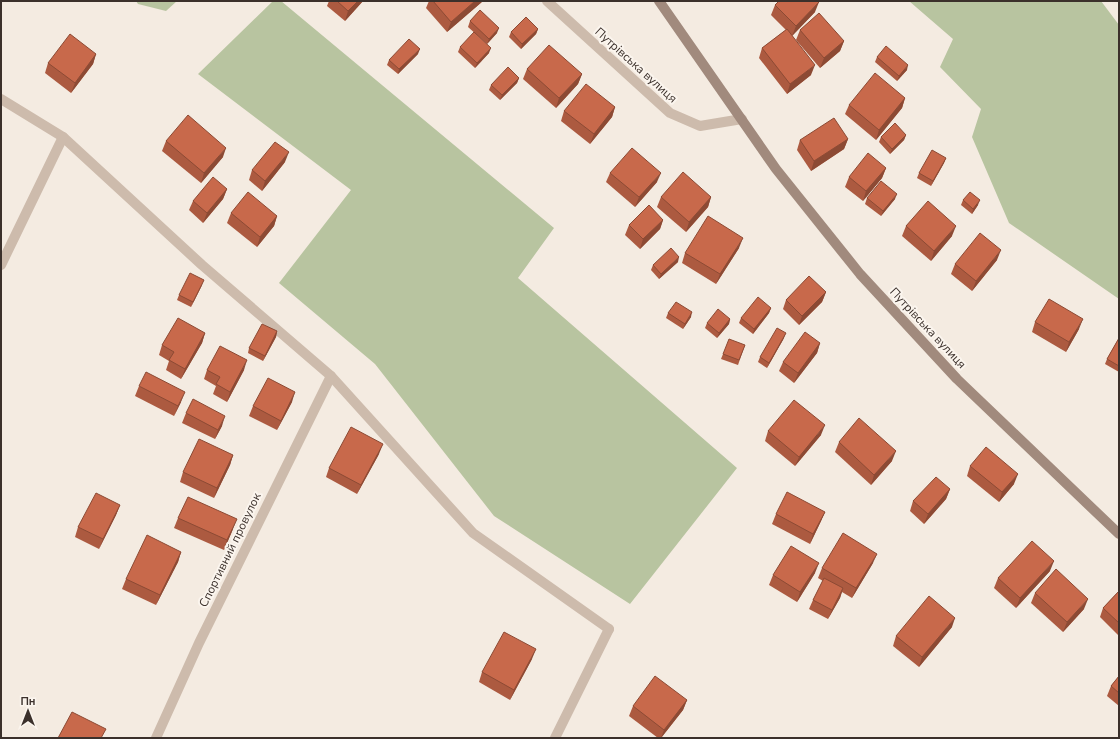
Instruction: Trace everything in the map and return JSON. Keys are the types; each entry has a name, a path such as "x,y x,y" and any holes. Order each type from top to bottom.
{"main road":[{"name":"Путрівська вулиця","path":"659,1 776,169 860,274 957,379 1119,534"}],"street":[{"name":"Путрівська вулиця","path":"547,1 670,114 700,126 742,119"},
{"path":"1,99 63,137 202,265 331,376 473,533 609,629 555,738"},
{"path":"1,264 63,137"},
{"name":"Спортивний провулок","path":"156,738 202,636 331,376"}],"green space":[{"path":"136,1 177,1 166,11 138,4"},
{"path":"273,1 281,1 554,228 518,278 737,468 630,604 494,516 375,364 279,283 351,190 198,74"},
{"path":"909,1 1101,1 1119,25 1119,299 1009,223 972,137 981,109 940,67 953,39"}],"building":[{"path":"337,1 358,1 348,11"},
{"path":"433,1 475,1 451,22"},
{"path":"779,1 819,2 796,26 775,5"},
{"path":"480,10 499,28 489,39 470,21"},
{"path":"819,13 844,41 824,58 800,30"},
{"path":"526,17 538,29 522,44 511,32"},
{"path":"787,29 815,65 790,84 762,48"},
{"path":"474,32 491,48 477,63 460,47"},
{"path":"70,34 96,54 75,83 48,63"},
{"path":"409,39 420,49 399,69 389,60"},
{"path":"549,45 582,74 559,98 527,69"},
{"path":"886,46 908,65 899,76 877,57"},
{"path":"508,67 519,78 502,95 491,85"},
{"path":"875,73 905,98 879,130 849,105"},
{"path":"586,84 615,107 594,134 564,111"},
{"path":"188,115 226,148 204,173 166,141"},
{"path":"834,118 848,139 814,161 800,140"},
{"path":"895,123 906,135 892,149 881,137"},
{"path":"275,142 289,152 265,181 252,170"},
{"path":"632,148 661,173 639,197 610,173"},
{"path":"932,150 946,158 933,181 919,173"},
{"path":"868,153 886,168 866,191 849,177"},
{"path":"683,172 711,197 689,222 661,197"},
{"path":"213,177 227,189 207,213 193,201"},
{"path":"881,181 897,194 883,211 867,198"},
{"path":"248,192 277,216 260,237 231,213"},
{"path":"970,192 980,200 973,209 963,200"},
{"path":"928,201 956,226 934,251 906,226"},
{"path":"649,205 663,220 643,239 629,225"},
{"path":"708,216 743,238 720,274 685,253"},
{"path":"980,233 1001,250 976,281 955,264"},
{"path":"671,248 679,257 661,274 653,265"},
{"path":"190,273 204,280 193,302 179,295"},
{"path":"809,276 826,292 802,316 786,300"},
{"path":"758,297 771,308 754,329 741,318"},
{"path":"1049,299 1083,319 1069,342 1035,322"},
{"path":"676,302 692,312 685,324 668,313"},
{"path":"718,309 730,319 719,333 707,323"},
{"path":"178,318 205,333 185,369 169,360 174,352 162,345"},
{"path":"262,324 277,331 265,356 249,348"},
{"path":"777,328 786,333 769,363 760,357"},
{"path":"805,332 820,343 798,373 783,362"},
{"path":"1119,338 1119,366 1107,359"},
{"path":"729,339 745,345 739,360 723,354"},
{"path":"220,346 247,360 230,392 216,384 220,377 207,370"},
{"path":"146,372 185,392 178,406 139,386"},
{"path":"268,378 295,392 281,421 253,406"},
{"path":"193,399 225,416 218,430 186,413"},
{"path":"794,400 825,425 799,457 768,431"},
{"path":"859,418 896,451 874,475 839,442"},
{"path":"351,427 383,444 361,485 329,468"},
{"path":"199,439 233,455 217,488 183,472"},
{"path":"986,447 1018,474 1002,492 970,466"},
{"path":"936,477 950,489 928,514 913,501"},
{"path":"787,492 825,512 813,534 776,514"},
{"path":"96,493 120,505 103,539 78,527"},
{"path":"188,497 237,519 227,540 178,518"},
{"path":"843,533 877,554 856,588 822,568"},
{"path":"147,535 181,552 160,595 126,579"},
{"path":"1032,541 1054,561 1020,598 998,578"},
{"path":"791,546 819,563 800,592 773,575"},
{"path":"1056,569 1088,599 1067,622 1035,593"},
{"path":"824,578 843,588 832,610 813,600"},
{"path":"1119,591 1119,623 1103,608"},
{"path":"929,596 955,618 922,657 896,636"},
{"path":"504,632 536,649 514,690 482,672"},
{"path":"655,676 687,700 664,730 633,706"},
{"path":"1119,676 1119,693 1111,686"},
{"path":"72,712 106,729 101,738 58,738"}]}
